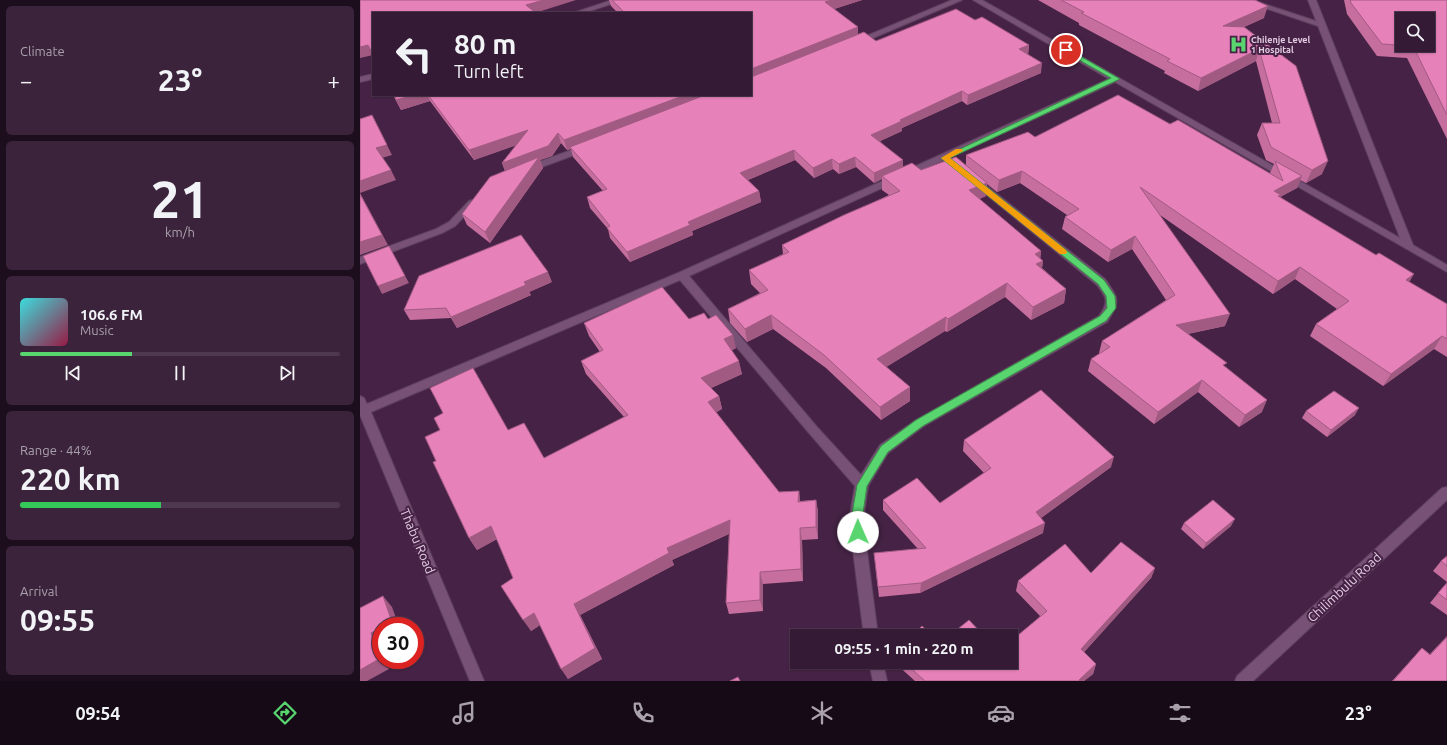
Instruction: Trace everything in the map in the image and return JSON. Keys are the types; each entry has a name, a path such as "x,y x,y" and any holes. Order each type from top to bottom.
{"street":[{"path":"580,12 619,0"},
{"path":"847,46 958,0"},
{"path":"977,0 1447,269"},
{"path":"1245,0 1321,24"},
{"path":"1312,0 1408,246"},
{"path":"360,80 372,76"},
{"path":"362,406 682,275 948,160 1116,79"},
{"path":"517,173 594,145"},
{"path":"870,629 856,520 862,485 884,449 920,423 1103,318 1111,308 1111,296 1101,282 964,172"},
{"path":"360,261 439,231 452,224 479,195"},
{"path":"682,275 813,430 862,485"},
{"name":"Thabu Road","path":"362,406 477,681"},
{"name":"Chilimbulu Road","path":"1242,681 1447,492"},
{"path":"877,669 880,681"}],"building":[{"path":"360,0 544,0 526,5 535,12 372,12 372,53 368,45 360,47"},
{"path":"612,0 832,0 825,2 858,27 752,69 752,12 624,12"},
{"name":"Chilenje Level 1 Hospital","path":"1061,0 1255,0 1268,6 1223,26 1244,27 1296,66 1328,161 1312,170 1271,147 1262,123 1280,123 1259,49 1201,78 1167,61 1170,59 1081,13 1084,12"},
{"path":"1350,0 1447,0 1447,115 1416,52 1435,52 1435,12 1395,12 1395,45 1382,44"},
{"path":"956,9 975,20 982,17 1029,45 1019,49 1042,63 968,95 962,91 871,135 903,160 874,173 855,157 839,164 832,159 813,168 794,150 740,173 759,191 688,222 690,225 627,252 607,228 610,226 587,197 607,189 570,147 702,96 752,96 752,77 864,32 876,41"},
{"path":"1118,95 1170,124 1178,120 1283,181 1275,161 1302,176 1274,191 1281,195 1278,196 1376,255 1379,253 1414,274 1406,280 1447,304 1447,339 1442,336 1391,374 1316,324 1349,301 1300,267 1278,281 1140,187 1230,314 1176,325 1227,363 1223,365 1267,400 1245,415 1202,380 1158,412 1091,359 1110,347 1102,341 1175,295 1135,236 1111,250 1065,217 1079,209 1022,171 999,180 966,155 1028,132 1035,137"},
{"path":"394,96 410,96 396,100"},
{"path":"429,96 682,96 564,140 558,133 548,146 502,163 528,130 469,150"},
{"path":"372,115 387,145 376,148 391,170 360,181 360,119"},
{"path":"539,157 485,232 462,214 490,177"},
{"path":"956,157 987,183 969,190 1041,251 1035,254 1043,261 1036,264 1066,289 1033,307 1007,283 948,319 946,317 877,359 910,387 880,407 824,355 771,315 745,329 728,309 768,290 749,270 789,252 782,245 844,215 900,191 882,176 912,163 921,170"},
{"path":"360,194 382,235 360,242"},
{"path":"521,235 548,272 524,282 526,285 451,317 446,308 404,310 419,276"},
{"path":"389,246 405,276 378,286 363,256"},
{"path":"662,287 689,319 704,313 708,319 716,315 733,335 724,339 739,361 701,378 719,396 708,402 779,492 799,491 798,502 816,500 816,527 800,528 801,569 760,572 760,600 726,603 730,520 667,548 669,553 574,604 595,648 561,669 534,613 523,620 501,586 513,578 491,526 469,538 433,462 436,461 425,437 440,430 434,418 443,413 430,388 473,368 508,430 524,423 544,458 628,415 581,361 603,350 584,323"},
{"path":"1041,390 1114,457 1036,512 1045,523 921,583 878,587 874,553 926,548 883,500 917,478 940,503 991,468 964,440"},
{"path":"1334,391 1359,408 1331,430 1306,411"},
{"path":"1213,500 1235,519 1206,543 1184,523"},
{"path":"1121,542 1155,568 1081,649 1096,664 1079,680 1080,681 925,681 912,669 1018,669 1018,635 1047,611 1018,581 1065,544 1091,573"},
{"path":"1447,556 1447,566 1441,561"},
{"path":"1447,583 1447,600 1438,593"},
{"path":"383,596 390,617 372,617 372,663 360,670 360,608"},
{"path":"969,620 977,629 958,629"},
{"path":"1447,637 1447,681 1393,681 1422,648 1430,655"},
{"path":"738,677 740,681 730,681"}],"slow traffic":[{"path":"959,151 945,158 1063,252"}],"place":[{"name":"Chilenje Level 1 Hospital","path":"1238,45"}],"route":[{"path":"858,532 856,520 862,485 884,449 920,423 1103,318 1111,308 1111,296 1101,282 945,158 1116,79 1066,50"}]}
